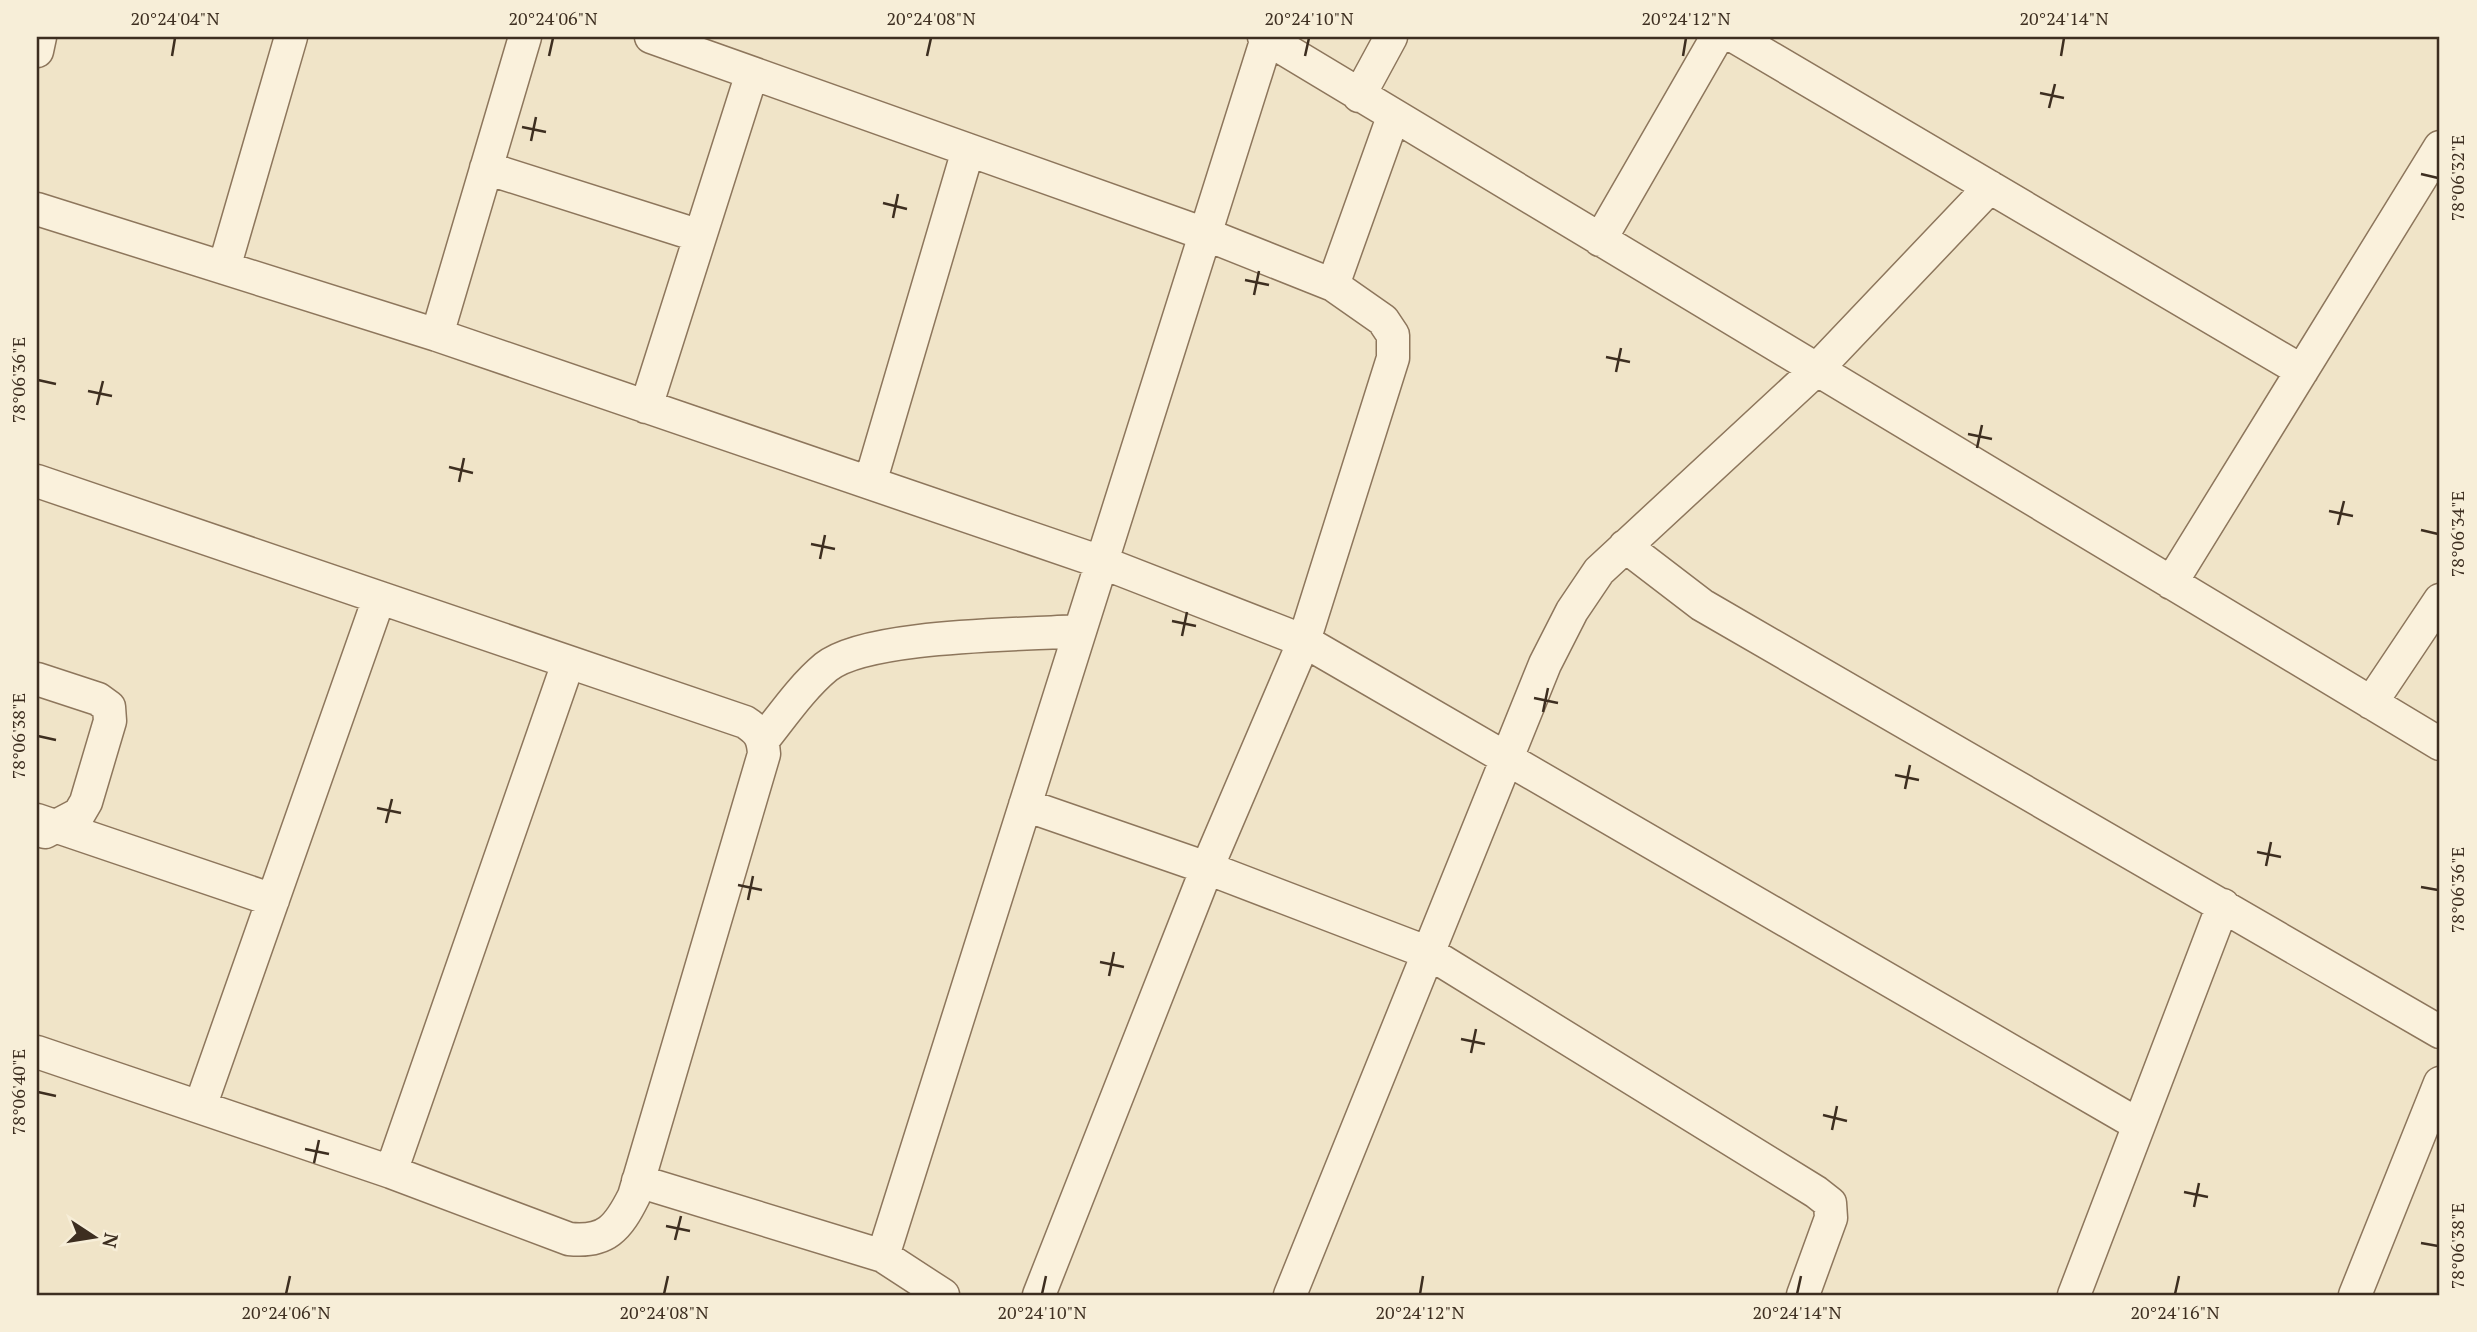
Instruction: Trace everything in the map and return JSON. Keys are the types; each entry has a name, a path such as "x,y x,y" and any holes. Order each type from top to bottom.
{"street":[{"path":"37,51 40,37"},
{"path":"224,268 291,37"},
{"path":"437,335 525,37"},
{"path":"651,37 1205,234 1333,285 1383,320 1393,335 1393,358 1304,641 1207,868 1039,1295"},
{"path":"883,1256 1266,37 1359,96 2440,744"},
{"path":"1359,96 1391,37"},
{"path":"1600,240 1717,37"},
{"path":"1735,37 2302,372"},
{"path":"646,407 752,73"},
{"path":"1333,285 1394,117"},
{"path":"2171,583 2440,147"},
{"path":"870,483 968,150"},
{"path":"486,168 700,236"},
{"path":"1290,1295 1545,664 1572,611 1599,571 1816,370 1990,187"},
{"path":"37,209 437,335 1101,562 1304,641 2139,1125"},
{"path":"37,481 745,722 757,730 763,740 764,754 638,1181 622,1221 591,1241 569,1239 391,1172 37,1052"},
{"path":"1625,546 1702,605 2440,1032"},
{"path":"200,1107 379,598"},
{"path":"2371,703 2440,600"},
{"path":"763,740 827,666 857,651 897,643 1079,631"},
{"path":"391,1172 568,663"},
{"path":"37,679 98,699 109,707 110,721 86,802 79,814 44,827"},
{"path":"1025,805 1207,868 1429,953 1830,1203 1831,1218 1803,1295"},
{"path":"44,827 273,900"},
{"path":"2074,1295 2223,905"},
{"path":"2355,1295 2440,1083"},
{"path":"638,1181 883,1256 943,1295"}]}
